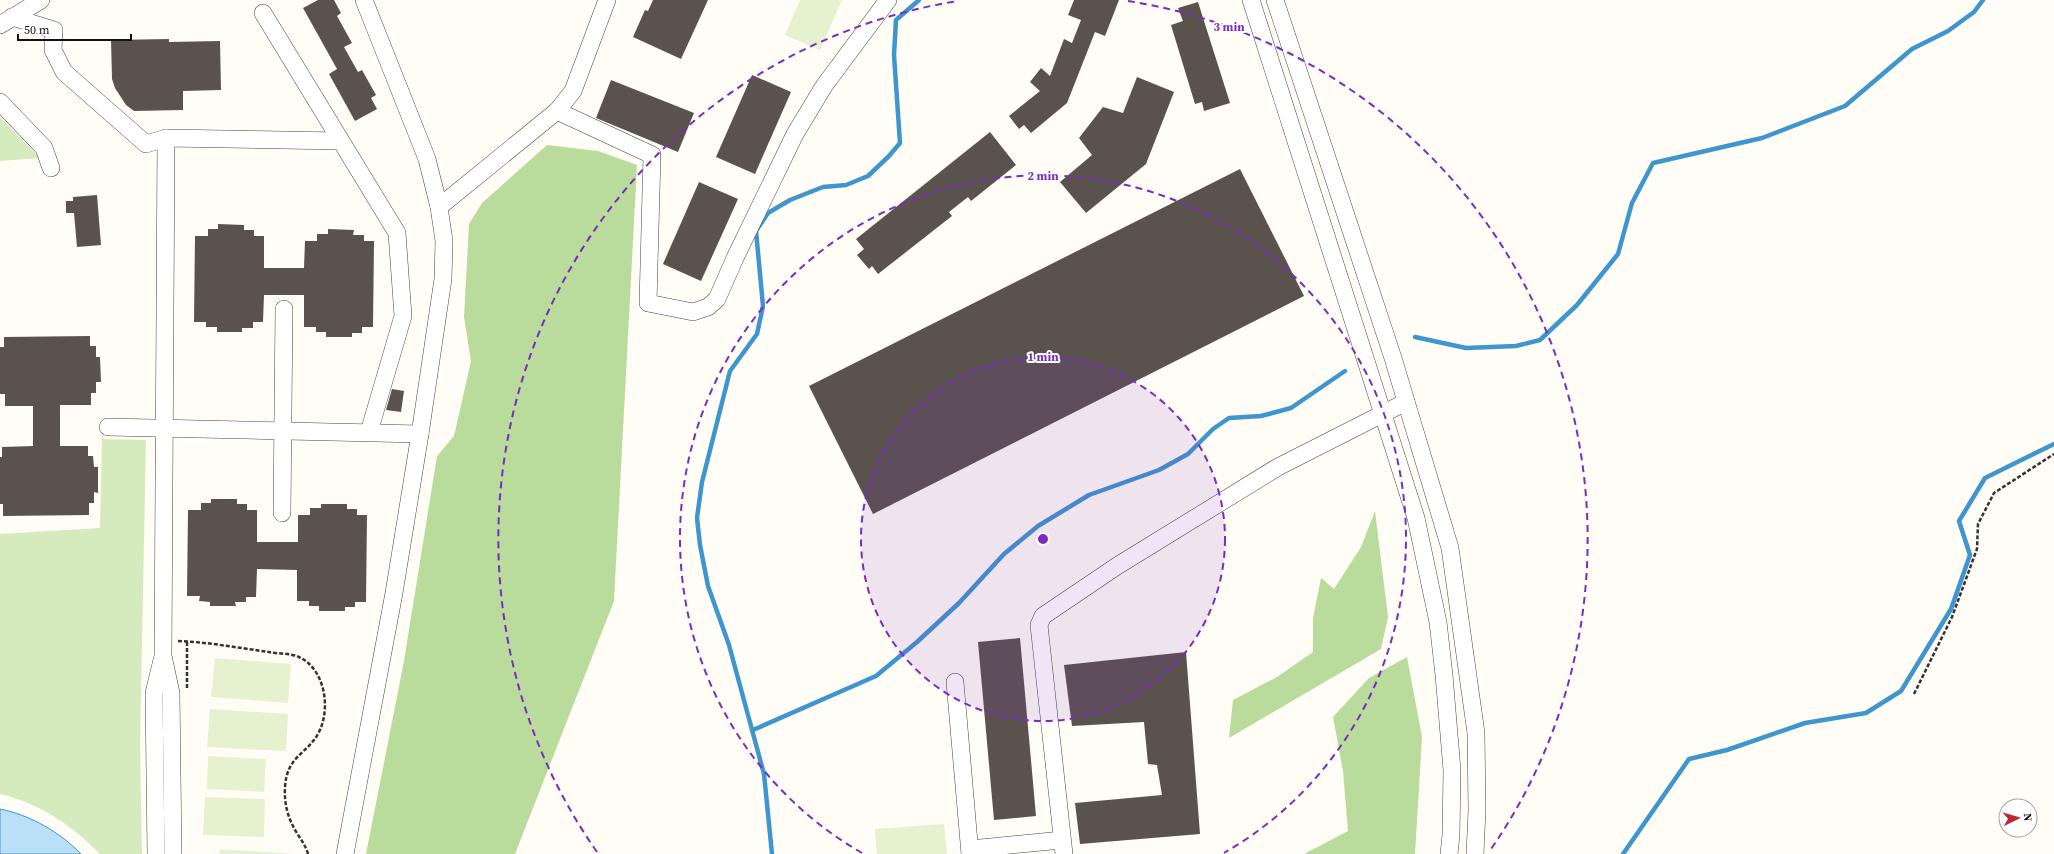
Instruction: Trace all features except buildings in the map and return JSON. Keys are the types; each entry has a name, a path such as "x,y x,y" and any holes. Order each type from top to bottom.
{"street":[{"path":"6,21 41,0"},
{"path":"344,854 394,594 420,434 442,279 444,241 438,207 426,159 364,0"},
{"path":"438,207 557,111 573,91 607,0"},
{"path":"557,111 652,155 648,303 694,312 708,307 717,299 735,258 795,134 824,86 888,0"},
{"path":"1251,0 1287,110 1318,215 1416,518 1438,622 1444,675 1452,770 1451,835 1449,854"},
{"path":"1275,0 1346,211 1450,548 1476,733 1478,810 1475,854"},
{"path":"263,12 397,233 403,316 369,432"},
{"path":"6,21 54,30 53,50 64,72 146,144 166,138 340,141"},
{"path":"0,102 44,148 51,168"},
{"path":"1287,110 1309,103"},
{"path":"166,138 163,656 170,693 172,854"},
{"path":"282,513 284,309"},
{"path":"954,682 970,851 1063,847 1039,625 1042,616 1117,566 1278,467 1406,402"},
{"path":"108,426 420,434"},
{"path":"156,854 154,693 163,656"}],"path":[{"path":"1914,694 1952,617 1977,548 1978,524 1994,492 2054,454"},
{"path":"187,642 298,656 307,663 320,680 326,702 323,723 313,741 294,760 285,784 285,806 288,816 308,854"}],"green space":[{"path":"800,0 842,0 820,50 785,35"},
{"path":"0,117 40,158 0,161"},
{"path":"547,145 598,151 637,165 614,601 515,854 366,854 404,661 437,456 454,436 471,361 464,317 469,224 482,203"},
{"path":"102,439 146,440 140,744 142,854 100,854 67,825 54,817 28,803 0,794 0,534 100,528"},
{"path":"1375,511 1388,617 1381,649 1229,738 1233,700 1277,677 1313,652 1313,618 1321,578 1334,589 1361,547"},
{"path":"1407,657 1422,737 1415,854 1304,854 1348,831 1343,771 1333,717 1369,678"},
{"path":"215,658 291,664 288,703 211,697"},
{"path":"210,709 288,714 286,751 207,747"},
{"path":"208,756 266,759 264,792 207,789"},
{"path":"205,797 265,799 264,837 203,835"},
{"path":"944,824 947,854 877,854 875,829"},
{"path":"220,849 295,854 219,854"}],"water":[{"path":"0,809 22,815 44,826 64,839 81,854 0,854"}],"waterway":[{"path":"772,854 764,774 729,645 708,586 700,545 697,518 702,482 730,371 757,334 763,306 756,231 768,213 790,200 823,187 846,185 868,176 900,143 894,55 896,20 919,0"},
{"path":"1415,337 1466,348 1516,346 1540,340 1577,305 1618,254 1632,203 1653,163 1762,138 1845,106 1912,49 1948,31 1974,12 1983,0"},
{"path":"753,730 876,676 917,642 959,603 1004,554 1038,526 1089,495 1159,470 1188,454 1213,429 1229,418 1261,416 1291,408 1345,371"},
{"path":"1623,854 1689,759 1727,750 1805,723 1866,713 1901,691 1951,609 1970,555 1959,521 1985,478 2054,444"}]}
